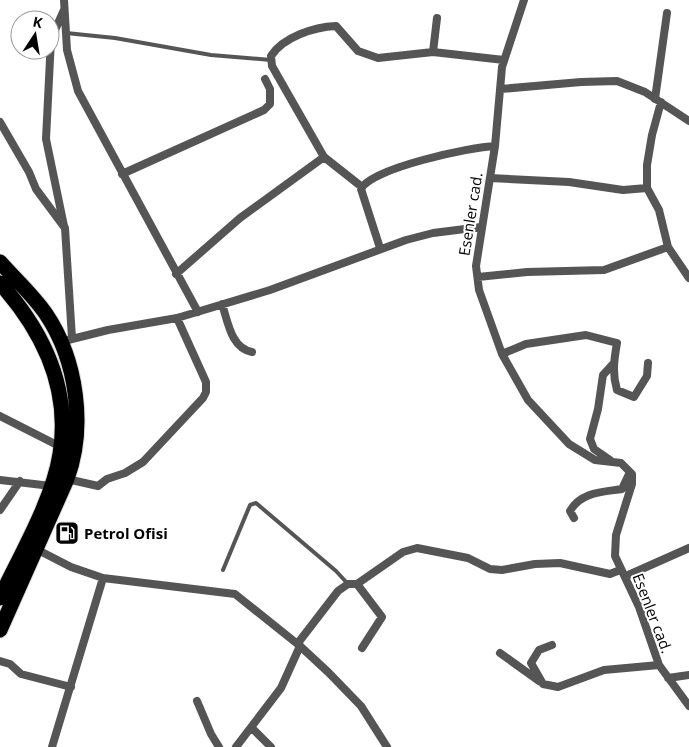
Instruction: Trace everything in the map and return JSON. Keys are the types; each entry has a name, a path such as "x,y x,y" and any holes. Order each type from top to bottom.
{"highway":[{"path":"0,262 66,340 77,410 76,450 67,479 35,542 0,598"},
{"path":"0,284 36,329 53,367 61,408 61,447 51,486 35,542 0,630"}],"street":[{"name":"Esenler cad.","path":"524,0 504,60 495,146 476,266 479,290 502,354 528,400 569,444 595,460 610,460 621,463 630,472 632,484 616,535 615,556 640,607 659,665 689,706"},
{"path":"64,4 67,50 78,91 198,312"},
{"path":"64,4 51,39 46,139 65,228 66,340 177,318 314,275 380,248 433,233 481,227"},
{"path":"667,13 656,118 647,165 647,188 659,210 668,246 689,278"},
{"path":"433,52 437,18"},
{"path":"380,248 363,198 362,187 324,157 271,60 274,52 296,36 336,26 358,51 378,58 433,52 504,60"},
{"path":"122,174 264,110 270,104 271,97 265,79"},
{"path":"501,88 581,82 617,82 644,92 689,121"},
{"path":"0,122 25,164 36,190 65,228"},
{"path":"362,187 375,177 409,165 468,149 495,146"},
{"path":"176,274 246,214 324,157"},
{"path":"490,178 569,182 623,190 647,188"},
{"path":"478,278 527,272 604,270 668,246"},
{"path":"222,304 233,338 240,347 252,352"},
{"path":"67,479 98,486 107,479 125,473 143,462 203,398 206,392 206,382 177,318"},
{"path":"502,354 526,344 586,335 617,343 613,369 617,390 634,397 647,376 648,363"},
{"path":"610,460 594,449 590,440 598,409 603,375 614,363"},
{"path":"0,416 61,447"},
{"path":"574,518 570,511 574,504 591,494 622,490 630,472"},
{"path":"0,480 51,486"},
{"path":"0,510 20,481"},
{"path":"35,542 71,566 103,578 235,594 299,644 361,706 387,747"},
{"path":"236,747 281,688 299,644 338,592 348,584 357,584 403,552 417,548 468,558 490,569 502,570 535,564 560,563 610,574 623,573 689,548"},
{"path":"61,747 53,744 103,578"},
{"path":"357,584 382,617 362,648"},
{"path":"543,684 531,663 539,650 552,645"},
{"path":"500,652 543,684 558,687 576,683 604,670 659,665"},
{"path":"0,660 10,664 21,674 71,687"},
{"path":"668,678 689,675"},
{"path":"197,701 211,734 219,747"},
{"path":"252,728 271,747"}],"lane":[{"path":"66,32 115,38 211,55 271,60"},
{"path":"223,570 250,505 256,503 336,571 348,584"}],"place":[{"name":"Petrol Ofisi","path":"67,533"}]}
